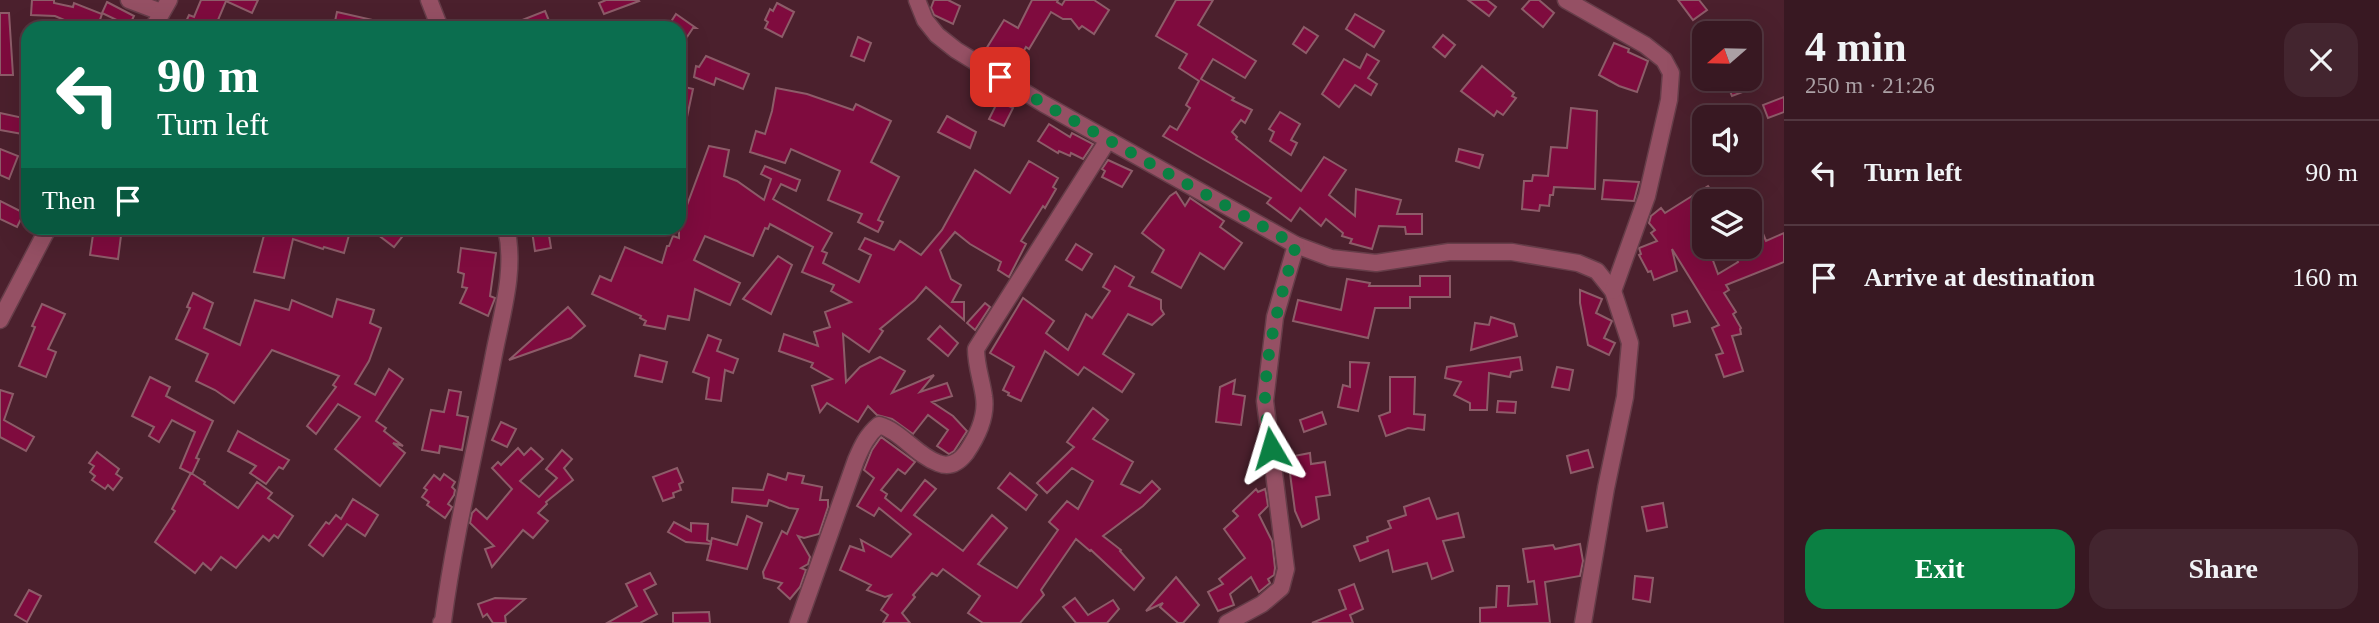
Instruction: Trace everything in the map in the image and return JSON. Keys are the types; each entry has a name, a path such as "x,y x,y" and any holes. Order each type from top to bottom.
{"street":[{"path":"129,0 165,6"},
{"path":"429,0 437,21"},
{"path":"917,0 925,20 937,35 956,50 1044,104 1296,245 1331,258 1376,263 1449,252 1512,252 1578,262 1597,271 1613,291 1630,343 1625,397 1583,623"},
{"path":"1566,0 1645,45 1664,60 1671,73 1669,100 1647,197 1613,291"},
{"path":"798,623 856,460 865,440 875,429 879,425 887,428 939,464 951,465 961,460 976,438 984,413 985,398 976,361 976,349 1108,140"},
{"path":"0,320 44,235"},
{"path":"441,623 452,554 475,453 510,271 507,235"},
{"path":"1227,623 1262,604 1281,588 1286,569 1265,401 1275,317 1296,245"}],"building":[{"path":"32,0 54,0 54,3 73,7 74,3 102,14 100,21 67,21 55,16 31,15"},
{"path":"201,0 258,0 252,13 226,1 218,21 186,21 189,15 194,17"},
{"path":"606,0 639,1 604,14 599,3"},
{"path":"934,0 948,0 960,6 953,24 934,15 931,8"},
{"path":"1032,0 1058,0 1062,5 1065,0 1094,0 1109,10 1094,34 1082,26 1079,29 1071,19 1063,19 1051,12 1012,71 983,54 1004,20 1018,28"},
{"path":"1176,0 1213,0 1198,25 1256,61 1245,78 1213,59 1201,79 1252,110 1245,123 1241,120 1232,132 1236,139 1301,191 1324,157 1346,170 1329,195 1355,216 1356,189 1401,200 1397,214 1422,214 1422,234 1406,234 1405,227 1379,226 1372,249 1350,243 1352,239 1342,236 1343,233 1326,219 1321,226 1300,208 1291,221 1267,203 1271,198 1163,136 1170,126 1177,130 1190,108 1186,105 1199,81 1179,68 1187,54 1156,36"},
{"path":"1468,0 1487,0 1496,7 1489,16"},
{"path":"1530,0 1539,0 1554,13 1543,27 1522,9"},
{"path":"1678,0 1699,0 1707,10 1693,20"},
{"path":"107,2 134,16 132,21 119,21 102,13"},
{"path":"777,3 794,12 782,37 765,28 770,9 773,11"},
{"path":"545,11 549,21 520,21"},
{"path":"337,12 377,21 335,21"},
{"path":"0,13 9,13 13,75 0,75"},
{"path":"676,14 686,21 672,21"},
{"path":"1355,14 1384,31 1374,47 1346,29"},
{"path":"686,21 696,28 693,28 686,38"},
{"path":"1304,27 1318,36 1306,53 1293,44"},
{"path":"1443,35 1455,45 1445,57 1433,47"},
{"path":"858,37 871,43 864,61 851,56"},
{"path":"1614,43 1648,61 1637,92 1599,75"},
{"path":"1367,54 1379,61 1368,78 1377,84 1371,95 1355,85 1339,107 1322,94 1344,59 1360,68"},
{"path":"706,56 749,74 743,89 716,78 714,85 694,77 696,66 699,67"},
{"path":"1482,66 1514,93 1512,96 1516,98 1503,115 1497,111 1494,116 1461,91"},
{"path":"686,87 693,89 686,122"},
{"path":"776,88 807,94 853,110 856,104 891,121 871,162 899,177 878,220 883,222 878,232 858,222 862,214 828,200 840,171 791,149 785,163 750,152 756,131 765,134"},
{"path":"1730,91 1745,91 1732,96"},
{"path":"1784,97 1784,112 1768,118 1763,105"},
{"path":"998,101 1013,108 1004,126 989,119"},
{"path":"1571,108 1597,111 1595,189 1554,187 1549,206 1540,205 1539,211 1522,209 1524,181 1532,181 1533,175 1548,176 1551,147 1567,148"},
{"path":"1280,112 1300,124 1291,140 1297,143 1291,155 1270,141 1274,132 1269,129"},
{"path":"0,113 21,118 21,134 0,130"},
{"path":"947,116 976,132 970,148 938,132"},
{"path":"1049,124 1070,137 1072,133 1093,144 1083,159 1071,153 1070,156 1059,151 1058,153 1038,141"},
{"path":"709,146 729,150 724,176 737,181 764,200 771,179 761,174 765,166 800,180 796,191 781,184 773,199 832,233 822,251 827,253 823,263 859,282 871,255 859,249 865,238 894,250 900,241 921,255 942,230 975,170 1010,193 1029,161 1058,178 1053,187 1056,189 1045,208 1043,206 1021,241 1026,244 1009,277 998,270 1001,262 955,232 940,250 951,279 961,285 952,302 964,302 964,320 926,287 915,300 880,329 883,331 869,352 843,334 846,382 860,367 880,357 905,371 892,393 934,375 920,392 947,383 952,396 932,402 953,416 967,431 949,454 937,446 948,430 928,415 913,434 892,419 877,415 868,406 858,422 827,403 820,412 812,386 832,379 811,367 813,363 779,351 784,334 818,346 814,332 830,327 825,312 851,302 831,291 834,285 802,272 813,247 770,224 768,229 765,228 753,256 705,236 694,260 740,283 730,305 695,289 689,320 668,316 665,329 644,325 646,321 640,318 641,316 592,294 600,276 611,281 625,247 662,263 673,236 679,238 679,235 686,235 687,205"},
{"path":"0,149 18,156 9,179 0,175"},
{"path":"1459,149 1483,155 1479,168 1456,161"},
{"path":"1108,160 1132,171 1122,187 1102,177 1105,171 1102,169"},
{"path":"1604,180 1639,182 1634,201 1602,199"},
{"path":"1176,192 1185,206 1190,198 1224,221 1220,227 1242,243 1224,269 1200,253 1181,288 1152,272 1164,250 1142,233"},
{"path":"1692,196 1692,259 1712,259 1718,274 1738,262 1737,259 1762,259 1762,231 1766,241 1784,233 1784,262 1726,285 1729,290 1724,293 1736,312 1733,314 1741,328 1741,334 1732,336 1743,371 1724,377 1716,355 1723,353 1712,328 1719,325 1672,249 1677,271 1654,280 1639,255 1639,248 1657,241 1651,233 1655,230 1649,223 1651,216 1661,208 1665,213"},
{"path":"0,201 21,212 17,227 0,219"},
{"path":"93,235 121,235 118,259 90,255"},
{"path":"264,235 349,235 344,253 293,239 284,278 254,272"},
{"path":"378,235 403,235 394,247"},
{"path":"533,235 549,235 551,248 535,251"},
{"path":"1076,244 1092,254 1082,270 1066,260"},
{"path":"461,248 496,253 490,296 495,298 488,316 460,303 467,288 462,287 464,274 458,272"},
{"path":"778,256 792,265 771,314 743,299"},
{"path":"1115,266 1134,277 1129,286 1161,300 1164,314 1152,325 1128,314 1103,354 1134,374 1122,392 1084,367 1078,375 1045,351 1021,401 1008,395 1009,393 1003,390 1014,367 990,353 1023,298 1054,321 1046,333 1068,350 1086,314 1092,318 1110,291 1103,287"},
{"path":"1420,276 1450,276 1450,297 1410,297 1410,308 1375,308 1368,338 1293,321 1298,300 1341,310 1347,279 1370,283 1369,286 1420,286"},
{"path":"1580,290 1602,299 1596,313 1612,321 1604,338 1615,343 1609,355 1588,345"},
{"path":"193,293 213,303 204,328 240,345 255,300 289,310 292,300 332,317 337,299 374,310 370,323 381,328 369,361 355,384 375,395 389,369 403,379 376,421 403,446 393,443 405,453 380,486 335,449 360,417 338,404 316,434 307,426 336,387 333,385 339,376 272,350 234,403 196,381 208,354 176,339 190,308 187,307"},
{"path":"985,303 990,307 975,330 967,323"},
{"path":"42,304 65,314 48,349 56,352 46,377 19,366"},
{"path":"568,307 585,326 571,338 509,360"},
{"path":"1687,311 1690,322 1674,326 1672,315"},
{"path":"1491,317 1514,324 1517,336 1471,350 1475,323 1489,325"},
{"path":"940,326 958,343 948,356 928,339"},
{"path":"708,335 721,340 717,351 738,359 733,373 725,370 721,401 706,399 709,378 693,372"},
{"path":"640,355 667,362 662,382 635,376"},
{"path":"1520,357 1522,370 1511,372 1510,377 1489,373 1487,410 1470,410 1470,403 1454,395 1461,382 1445,378 1447,367"},
{"path":"1350,362 1369,363 1358,411 1338,407 1343,385 1350,387"},
{"path":"1557,367 1573,370 1569,390 1552,387"},
{"path":"150,377 170,387 166,396 213,421 196,458 199,459 192,474 180,468 195,432 172,420 159,442 149,436 154,427 132,416"},
{"path":"1390,377 1415,377 1414,414 1425,415 1424,430 1408,428 1386,436 1379,416 1390,412"},
{"path":"1235,380 1233,394 1245,396 1241,425 1216,422 1220,387"},
{"path":"0,390 13,394 4,420 34,437 26,451 0,437"},
{"path":"449,390 461,392 457,415 468,417 462,450 440,446 439,453 422,450 431,410 444,412"},
{"path":"1498,401 1516,402 1515,413 1497,412"},
{"path":"1093,408 1108,420 1093,439 1133,462 1121,484 1140,493 1152,481 1160,489 1143,506 1103,536 1121,550 1144,578 1134,590 1076,539 1041,590 1044,595 1020,623 983,623 968,613 980,596 943,569 937,576 932,573 902,613 910,623 883,623 888,615 881,610 891,595 885,597 867,590 871,585 840,570 850,546 864,551 861,540 891,557 911,534 879,508 874,516 857,506 874,478 864,470 881,437 915,462 905,474 898,469 881,490 887,494 885,498 901,511 925,480 936,489 914,515 963,551 992,515 1007,528 978,564 1017,588 1058,530 1049,522 1067,501 1078,509 1093,481 1072,468 1047,493 1037,483 1074,447 1067,442"},
{"path":"1322,412 1326,424 1304,432 1300,420"},
{"path":"501,422 516,429 507,447 492,440"},
{"path":"238,431 289,460 283,469 279,467 266,484 250,473 256,466 228,451"},
{"path":"518,448 524,455 531,448 543,459 520,481 539,497 557,478 546,469 562,450 572,459 564,468 573,480 546,502 538,513 548,521 533,538 523,530 492,567 485,549 494,546 470,523 472,513 476,509 487,519 512,489 492,468 498,462 501,465"},
{"path":"1588,450 1593,467 1571,473 1567,456"},
{"path":"97,452 119,469 116,474 122,478 113,490 108,485 105,489 92,480 95,476 90,472 94,466 89,463"},
{"path":"1310,453 1311,464 1325,462 1330,495 1316,497 1319,519 1302,527 1295,511 1289,466 1296,465 1294,456"},
{"path":"677,468 683,482 679,484 681,490 673,493 674,497 663,501 653,477"},
{"path":"191,473 238,508 257,482 272,493 268,498 293,516 278,538 274,535 269,541 263,536 236,568 221,557 211,570 203,563 195,573 155,542 175,511 172,509"},
{"path":"788,473 804,476 802,483 822,487 820,500 828,500 819,534 804,538 798,536 810,557 808,564 801,568 806,570 800,587 790,599 778,588 782,583 764,578 763,572 782,531 787,534 798,509 769,500 767,506 732,502 733,488 763,490 768,474 786,480"},
{"path":"1010,473 1037,495 1026,510 998,488"},
{"path":"444,474 455,482 452,487 455,490 454,495 448,504 452,507 445,518 427,505 429,502 422,497 427,490 424,488 434,475 440,480"},
{"path":"1256,489 1258,492 1265,489 1266,493 1268,506 1259,515 1272,541 1274,575 1268,579 1270,583 1259,592 1251,577 1230,594 1234,605 1218,611 1208,592 1223,584 1219,579 1245,558 1224,529 1238,516 1233,511"},
{"path":"1429,498 1437,519 1458,513 1464,537 1443,541 1453,571 1432,579 1427,563 1393,572 1388,550 1360,561 1354,546 1368,541 1367,537 1391,528 1388,521 1406,515 1404,507"},
{"path":"353,499 378,515 365,536 347,524 323,556 309,545 326,522 329,524 336,515 341,519"},
{"path":"1663,503 1667,527 1647,531 1642,507"},
{"path":"747,516 762,523 747,569 707,560 711,544 686,542 668,532 674,522 691,531 691,523 708,524 707,540 711,542 712,538 737,545"},
{"path":"1580,544 1583,561 1580,576 1545,582 1550,623 1480,623 1480,608 1496,607 1497,586 1509,586 1508,606 1537,604 1534,581 1528,582 1523,549 1553,545 1555,549"},
{"path":"650,573 656,584 644,590 657,614 640,623 607,623 637,606 626,584"},
{"path":"1635,576 1653,578 1650,602 1633,599"},
{"path":"1176,577 1199,605 1183,623 1178,623 1160,607 1163,603 1146,611"},
{"path":"1354,584 1363,609 1350,615 1353,623 1312,623 1346,609 1339,590"},
{"path":"29,590 41,596 27,622 15,615"},
{"path":"495,598 525,599 505,616 506,623 493,623 487,614 483,617 478,604"},
{"path":"1075,598 1088,615 1113,600 1119,609 1107,623 1076,623 1063,607"},
{"path":"709,612 710,623 673,623 673,613"}],"route":[{"path":"1000,77 1296,245 1275,317 1268,365 1265,401 1271,448"}]}
